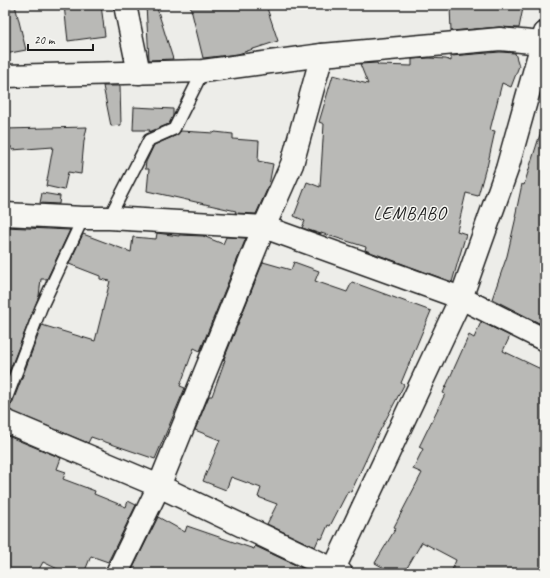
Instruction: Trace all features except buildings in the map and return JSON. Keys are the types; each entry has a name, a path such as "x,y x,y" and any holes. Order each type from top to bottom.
{"street":[{"path":"125,5 139,73"},
{"path":"5,76 203,71 322,55 500,39 544,38 507,169 461,298 335,572 159,486 5,421"},
{"path":"117,573 159,486 264,227 292,164 322,55"},
{"path":"5,214 109,218 264,227 461,298 545,340"}],"lane":[{"path":"109,218 150,140 174,129 203,71"},
{"path":"5,402 41,308 83,218"}],"district":[{"name":"LEMBABO","path":"410,213"}]}
